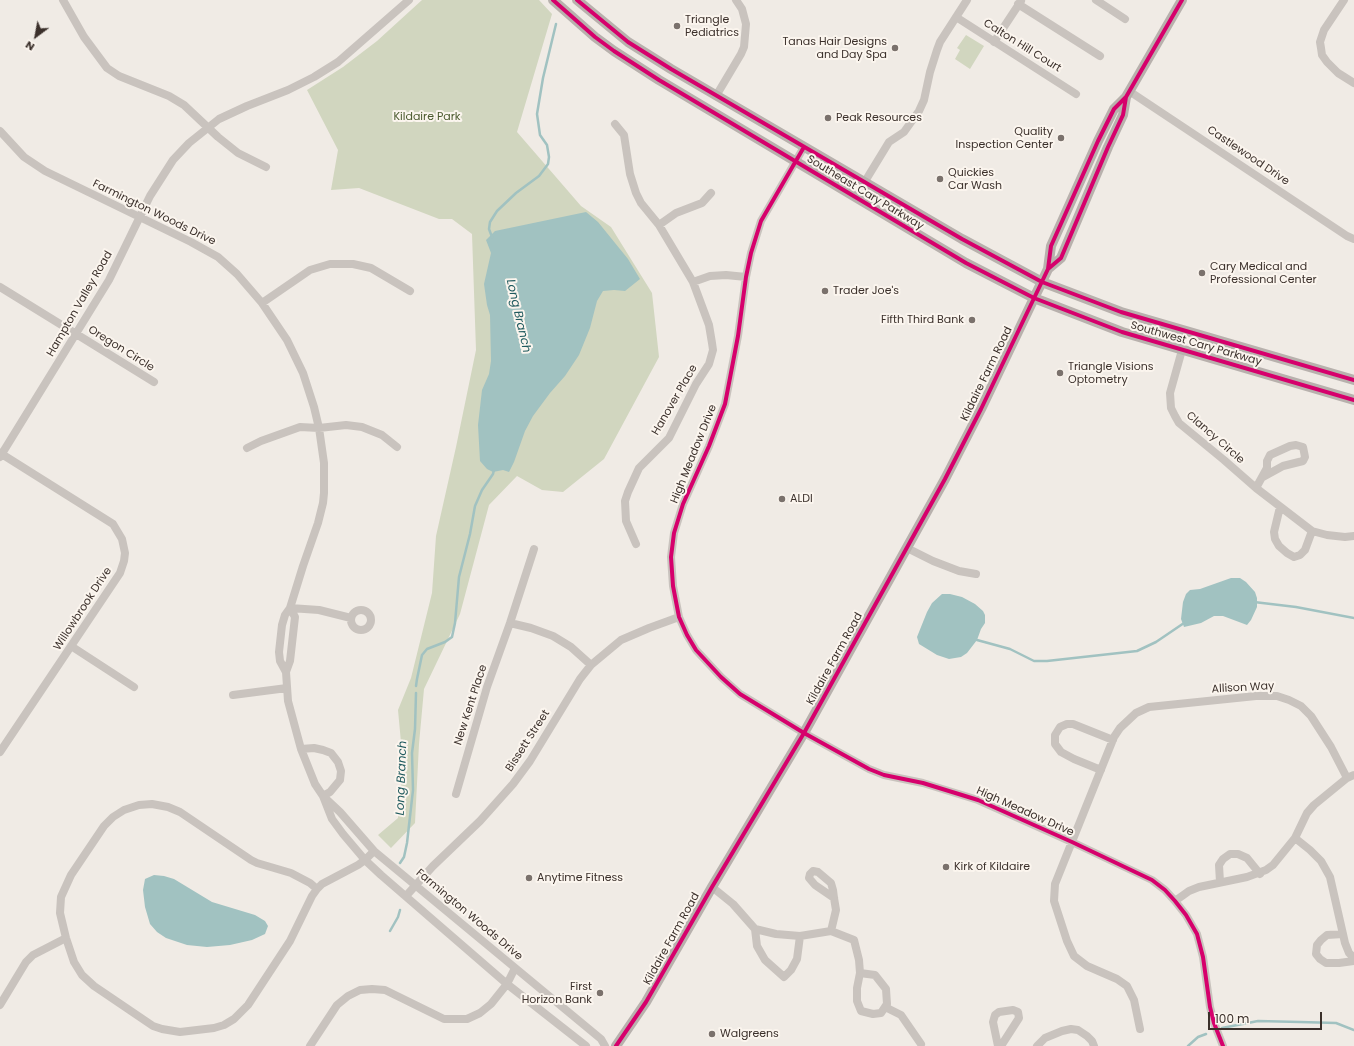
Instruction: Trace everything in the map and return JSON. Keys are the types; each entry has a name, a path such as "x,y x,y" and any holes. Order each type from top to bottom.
{"main road":[{"name":"Southeast Cary Parkway","path":"553,0 575,20 614,51 704,108 966,263 1034,298"},
{"name":"Southeast Cary Parkway","path":"577,0 628,42 716,96 962,239 1042,282"},
{"name":"Kildaire Farm Road","path":"616,1046 646,1002 712,887 804,733 945,479 981,409 1048,269 1051,246 1093,150 1114,109 1128,94 1182,0"},
{"name":"Southwest Cary Parkway","path":"1042,282 1121,312 1354,380"},
{"name":"Southwest Cary Parkway","path":"1034,298 1116,329 1182,350 1354,400"}],"street":[{"name":"Hampton Valley Road","path":"1,454 113,274 159,180 173,160 189,143 207,127 219,119 288,90 319,74 344,57 409,0"},
{"path":"716,96 744,47 746,24 742,9 736,0"},
{"path":"864,183 889,142 904,132 919,111 924,100 930,72 937,50 967,0"},
{"path":"1096,0 1125,19"},
{"path":"1344,0 1324,30 1320,42 1322,55 1326,62 1338,73 1354,83"},
{"path":"66,1 84,37 107,68 119,76 169,96 184,105 238,153 266,167"},
{"path":"994,42 1020,2 1100,56"},
{"name":"Calton Hill Court","path":"956,17 1076,94"},
{"name":"Castlewood Drive","path":"1128,94 1347,236 1354,239"},
{"name":"Hanover Place","path":"615,124 624,135 630,174 636,193 641,203 659,225 693,282 709,326 712,350 709,364 696,384 669,438 639,468 632,482 625,501 626,521 636,544"},
{"name":"Farmington Woods Drive","path":"0,131 22,156 53,176 191,242 218,257 237,274 262,303 287,340 298,361 308,386 319,428 324,463 324,503 290,608 285,615 282,626 280,661 286,672"},
{"name":"High Meadow Drive","path":"804,147 761,221 751,253 746,277 738,336 725,404 710,446 683,504 674,533 671,557 672,572 679,617 687,635 696,650 721,677 740,694 804,733 869,769 884,775 923,783 978,800 1152,880 1165,890 1175,901 1186,915 1197,934 1203,957 1210,1007 1214,1023 1223,1046"},
{"path":"659,225 676,213 702,203 711,193"},
{"path":"262,303 310,270 330,264 353,264 371,268 410,291"},
{"path":"693,282 710,276 726,275 746,277"},
{"name":"Oregon Circle","path":"0,287 154,382"},
{"name":"Clancy Circle","path":"1182,350 1170,393 1171,408 1179,423 1256,488 1312,531 1327,535 1344,537 1354,536"},
{"path":"247,448 261,441 300,427 319,428 346,425 362,427 382,434 397,447"},
{"path":"1256,488 1267,468 1268,457 1270,455 1290,446 1296,445 1303,447 1305,457 1303,461 1284,466 1263,477"},
{"name":"Willowbrook Drive","path":"0,752 120,573 125,553 122,539 113,524 1,454"},
{"path":"1280,507 1274,532 1275,539 1279,546 1287,553 1294,557 1300,555 1305,550 1312,531"},
{"path":"907,548 960,572 976,574"},
{"name":"New Kent Place","path":"456,794 487,687 534,549"},
{"path":"290,608 319,610 351,618"},
{"name":"Farmington Woods Drive","path":"290,608 295,616 290,661 286,672 292,716 301,750 315,784 323,796 332,819 365,860 507,984 586,1046"},
{"name":"Bissett Street","path":"406,896 433,866 497,804 530,761 580,679 591,665 621,640 679,617"},
{"path":"510,623 531,628 553,636 571,648 591,665"},
{"path":"72,646 134,687"},
{"path":"233,695 287,688"},
{"name":"Allison Way","path":"1140,1029 1134,1000 1128,986 1118,978 1087,966 1074,956 1067,941 1056,908 1054,893 1055,884 1113,740 1127,721 1149,707 1256,696 1277,696 1301,706 1311,716 1350,776"},
{"path":"1101,770 1061,752 1055,744 1055,735 1060,727 1066,724 1072,724 1113,740"},
{"path":"301,750 314,748 323,750 331,753 338,762 341,771 340,780 330,792 323,796"},
{"path":"1175,901 1189,891 1220,882 1260,874 1273,865 1295,838 1307,812 1350,776"},
{"name":"Farmington Woods Drive","path":"323,796 340,812 374,851 601,1039 605,1046"},
{"path":"317,889 310,882 291,873 251,860 180,812 168,807 152,804 139,805 124,810 113,817 104,826 71,875 65,887 60,905 61,921 74,962 87,981 147,1023 162,1029 180,1032 214,1028 224,1025 234,1019 248,1005 290,941 312,896 317,889 322,884 365,860 374,851"},
{"path":"1295,838 1321,861 1330,876 1342,934 1349,953 1354,958"},
{"path":"1220,882 1219,866 1223,859 1230,854 1238,854 1247,858 1260,874"},
{"path":"712,887 733,904 755,929 757,946 766,960 784,977 791,970 797,959 800,936"},
{"path":"831,931 836,910 834,898"},
{"path":"755,929 776,934 800,936 831,931 854,940 860,960 857,1001 861,1011 872,1014 881,1012 888,1004 886,989 875,975 860,973"},
{"path":"1342,934 1327,935 1317,945 1316,954 1326,963 1354,961"},
{"path":"0,1005 26,962 33,955 66,938"},
{"path":"310,1046 337,1005 348,996 360,990 372,988 385,990 444,1019 467,1018 480,1013 498,996 507,984 515,968"},
{"path":"885,1007 901,1015 921,1044"},
{"path":"1037,1046 1045,1038 1058,1032 1071,1029 1078,1030 1087,1036 1092,1041 1094,1046"}],"green space":[{"name":"Kildaire Park","path":"422,0 539,0 552,14 517,132 581,206 611,227 652,293 659,357 604,459 563,492 542,490 517,476 489,505 460,614 424,689 419,744 415,823 391,848 378,835 398,818 403,764 398,710 411,678 432,593 436,536 476,350 472,234 452,219 439,219 359,188 331,190 338,150 307,90 343,67 377,41"},
{"path":"966,35 984,46 970,69 955,59 960,50 957,48"}],"water":[{"path":"586,212 598,222 628,259 640,279 625,291 603,291 597,301 590,328 579,355 565,376 533,416 525,431 509,472 503,470 493,472 487,469 480,461 478,425 482,390 489,374 491,361 490,315 484,284 491,253 486,240 495,231"},
{"path":"1231,578 1240,578 1255,592 1257,607 1247,625 1223,616 1214,616 1201,623 1184,627 1181,619 1183,602 1186,594 1190,590 1200,589"},
{"path":"942,594 962,597 975,604 983,611 985,615 985,623 977,640 967,653 961,657 949,659 937,655 919,644 917,637 927,612 932,603"},
{"path":"154,875 174,879 212,902 255,915 265,921 268,926 265,934 252,940 230,945 207,947 187,945 166,938 157,932 150,924 145,907 143,890 145,879"}],"waterway":[{"name":"Long Branch","path":"492,237 489,229 490,222 497,211 516,193 539,176 548,164 549,157 547,145 540,135 537,114 543,78 556,24"},
{"name":"Long Branch","path":"416,686 422,655 427,649 445,642 452,637 455,623 459,577 470,534 475,506 482,490 493,474 494,470"},
{"path":"1254,602 1296,607 1354,618"},
{"path":"977,640 1010,649 1034,661 1047,661 1137,651 1156,642 1184,623"},
{"name":"Long Branch","path":"400,863 404,857 407,843 413,790 412,753 415,729 416,693"},
{"name":"Long Branch","path":"390,931 398,917 400,910"},
{"path":"1222,1028 1258,1021 1336,1023 1354,1030"},
{"path":"1188,1046 1198,1037 1206,1034"}],"cycle path":[{"path":"553,0 595,37 659,80 966,263 1034,298 1122,332 1354,400"},
{"path":"577,0 628,42 671,69 962,239 1042,282 1121,312 1354,380"},
{"path":"616,1046 646,1002 712,887 804,733 945,479 981,409 1048,269 1051,246 1098,141 1114,109 1126,97 1182,0"},
{"path":"1048,269 1061,258 1123,115 1126,97"},
{"path":"804,147 761,221 751,253 746,277 738,336 725,404 709,446 683,504 674,533 671,557 673,586 679,617 687,635 696,650 721,677 740,694 804,733 869,769 884,775 923,783 978,800 1152,880 1165,890 1175,901 1186,915 1197,934 1203,957 1210,1007 1214,1023 1223,1046"}],"place":[{"name":"Triangle Pediatrics","path":"677,26"},
{"name":"Tanas Hair Designs and Day Spa","path":"895,48"},
{"name":"Peak Resources","path":"828,118"},
{"name":"Quality Inspection Center","path":"1061,138"},
{"name":"Quickies Car Wash","path":"940,179"},
{"name":"Cary Medical and Professional Center","path":"1202,273"},
{"name":"Trader Joe's","path":"825,291"},
{"name":"Fifth Third Bank","path":"972,320"},
{"name":"Triangle Visions Optometry","path":"1060,373"},
{"name":"ALDI","path":"782,499"},
{"name":"Kirk of Kildaire","path":"946,867"},
{"name":"Anytime Fitness","path":"529,878"},
{"name":"First Horizon Bank","path":"600,993"},
{"name":"Walgreens","path":"712,1034"}]}
